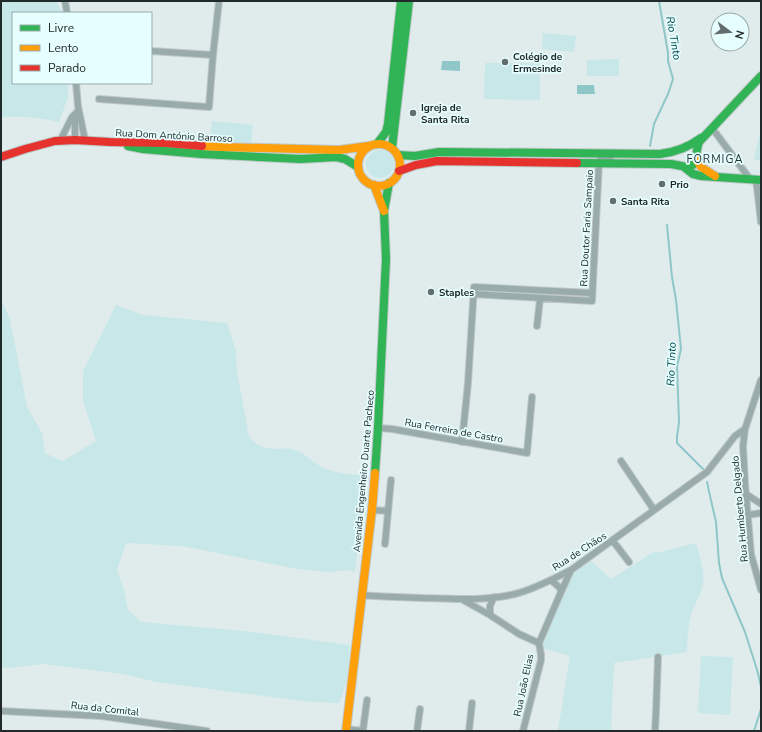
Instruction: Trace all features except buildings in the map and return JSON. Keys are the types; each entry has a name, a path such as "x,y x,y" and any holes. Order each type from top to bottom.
{"main road":[{"path":"401,1 386,132 373,145 363,152 359,159 358,167 361,175 366,181 374,185 382,186 396,178 400,171 400,162 395,151 394,126 409,1"},
{"path":"720,177 714,176 697,163 697,146 761,76"},
{"path":"373,145 385,145 395,151 415,156 439,152 660,154 682,149 704,137"},
{"path":"1,157 55,141 85,140 110,142"},
{"name":"Rua Dom António Barroso","path":"110,142 343,150 373,145"},
{"name":"Rua Dom António Barroso","path":"110,142 143,149 201,154 301,159 336,157 345,159 358,167"},
{"path":"682,149 692,150 696,157"},
{"path":"682,149 677,155 679,164 696,175 756,179"},
{"path":"400,171 416,165 437,162 671,164 687,167 693,165 696,157"},
{"name":"Avenida Engenheiro Duarte Pacheco","path":"346,730 372,510 378,428 386,259 384,210 389,183"},
{"name":"Avenida Engenheiro Duarte Pacheco","path":"374,185 384,210"}],"street":[{"path":"65,1 67,12"},
{"path":"99,99 209,107 219,1"},
{"path":"152,51 213,55"},
{"path":"76,84 78,109 85,140"},
{"path":"75,140 75,122 78,109"},
{"path":"60,141 72,117 78,109"},
{"path":"712,128 756,179 761,222"},
{"path":"579,153 585,157 597,158 599,163"},
{"path":"599,163 601,158 612,157 620,153"},
{"name":"Rua Doutor Faria Sampaio","path":"592,293 474,287 474,294 592,301 599,163"},
{"path":"462,442 468,383 474,294"},
{"path":"537,326 540,299"},
{"name":"Rua Humberto Delgado","path":"761,380 745,429 743,446 751,554 761,590"},
{"name":"Rua Ferreira de Castro","path":"378,428 392,429 527,453 532,397"},
{"name":"Rua de Chãos","path":"362,595 463,600 515,594 537,587 571,570 707,472 734,436 745,429"},
{"path":"621,461 654,510"},
{"path":"385,544 391,480"},
{"path":"746,494 761,504"},
{"path":"372,510 388,511"},
{"path":"748,515 761,513"},
{"path":"613,541 629,562"},
{"path":"463,600 519,634 539,643 571,570"},
{"path":"551,580 560,588 561,592"},
{"path":"490,615 490,606 494,597"},
{"name":"Rua João Elias","path":"523,731 541,660 539,643"},
{"path":"655,731 658,657"},
{"path":"346,730 363,731 368,700"},
{"path":"469,731 472,703"},
{"path":"417,731 420,709"},
{"name":"Rua da Comital","path":"1,711 101,716 207,731"}],"shaded area":[{"path":"1,1 57,1 62,12 12,12 12,84 68,84 68,98 59,122 30,117 1,118"},
{"path":"543,33 576,36 574,52 542,49"},
{"path":"619,59 619,76 587,76 587,60"},
{"path":"485,63 540,63 540,100 484,99"},
{"path":"212,121 253,125 251,143 209,142"},
{"path":"761,128 761,160 754,160"},
{"path":"380,150 386,151 390,154 393,158 393,170 390,174 386,177 380,178 374,177 370,174 367,170 366,164 367,158 370,154 374,151"},
{"path":"1,300 10,319 27,407 42,433 45,453 63,461 96,441 83,401 83,371 116,305 143,315 227,323 236,351 237,372 249,436 252,440 260,446 276,449 292,449 329,470 340,473 366,476 355,572 348,570 329,572 297,569 182,546 126,543 117,570 124,590 128,610 141,622 244,631 350,645 346,682 339,703 311,702 156,682 123,674 44,664 1,668"},
{"path":"696,543 702,568 703,583 691,615 687,652 614,663 611,731 558,731 570,656 543,648 543,642 572,574 591,561 611,579 655,551 657,553"},
{"path":"701,656 733,657 730,715 698,713"}],"water":[{"path":"442,61 460,61 460,71 441,70"},
{"path":"577,85 594,85 595,94 577,94"}],"waterway":[{"name":"Rio Tinto","path":"650,146 654,124 668,94 673,79 668,61 659,1"},
{"name":"Rio Tinto","path":"667,225 681,349 677,366 679,422 677,443 703,469"},
{"name":"Rio Tinto","path":"707,482 716,522 719,563 722,578 745,632 761,687"},
{"name":"Rio Tinto","path":"754,731 761,709 761,703"}],"traffic: fast":[{"path":"377,144 386,132 388,124 401,1"},
{"path":"392,148 409,1"},
{"path":"577,163 671,164 687,167 693,165 699,142 761,76"},
{"path":"398,155 415,156 439,152 660,154 682,149 701,138"},
{"path":"128,146 143,149 201,154 301,159 336,157 345,159 358,167"},
{"path":"684,167 693,174 701,176 761,180"},
{"path":"375,473 386,259 384,211 389,183"}],"traffic: slow":[{"path":"379,144 394,150 400,165 394,180 379,186 364,180 358,165 364,150 379,144"},
{"path":"202,146 339,150 369,146"},
{"path":"696,159 701,167 715,176"},
{"path":"374,185 384,211"},
{"path":"346,731 375,473"}],"traffic: jam":[{"path":"1,157 55,141 75,140 166,143 202,146"},
{"path":"399,171 416,165 437,161 577,163"}],"place":[{"name":"Colégio de Ermesinde","path":"505,62"},
{"name":"Igreja de Santa Rita","path":"413,113"},
{"name":"Prio","path":"662,184"},
{"name":"Santa Rita","path":"613,201"},
{"name":"Staples","path":"431,292"}],"district":[{"name":"FORMIGA","path":"715,159"}]}
